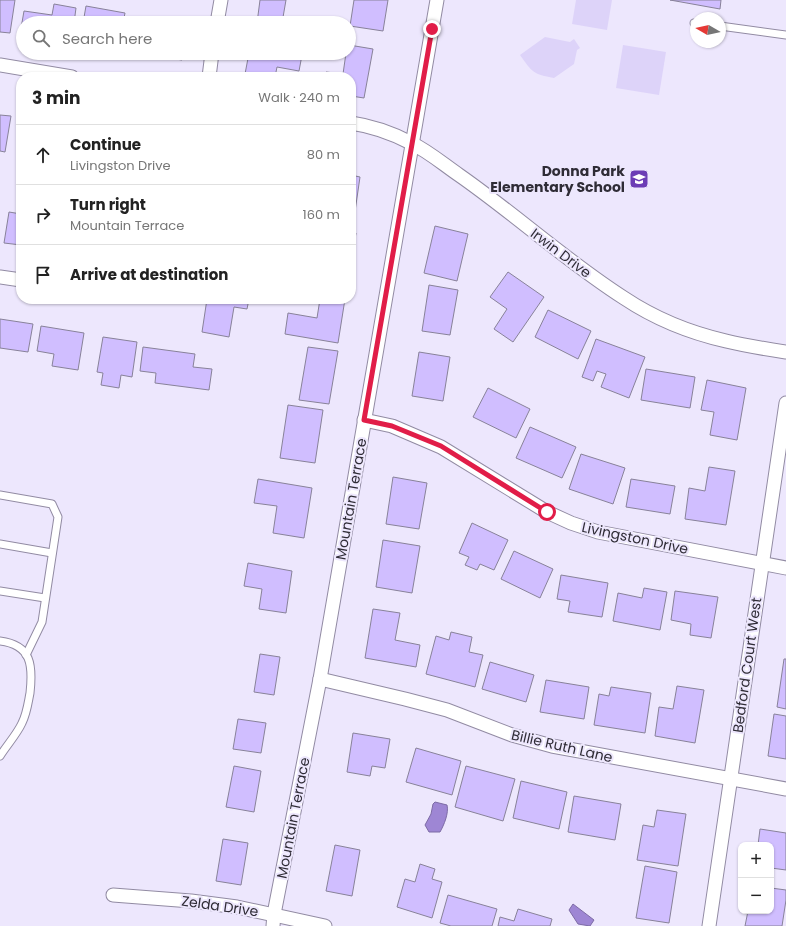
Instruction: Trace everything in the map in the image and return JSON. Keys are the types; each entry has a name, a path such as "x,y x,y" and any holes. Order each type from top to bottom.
{"street":[{"path":"218,16 221,0"},
{"name":"Mountain Terrace","path":"274,920 320,679 437,0"},
{"path":"210,72 211,60"},
{"path":"0,66 39,72"},
{"name":"Irwin Drive","path":"356,124 369,126 393,134 412,143 480,190 586,272 631,302 661,319 691,331 727,342 786,352"},
{"path":"0,277 16,279"},
{"name":"Bedford Court West","path":"709,926 786,403"},
{"name":"Livingston Drive","path":"364,420 392,426 441,446 547,512 571,524 598,532 786,568"},
{"name":"Billie Ruth Lane","path":"320,679 440,708 512,735 552,746 786,789"},
{"name":"Zelda Drive","path":"114,895 191,901 237,907 274,920 325,926"}],"lane":[{"path":"726,27 786,35"},
{"path":"0,495 52,504 58,517 42,622 26,654"},
{"path":"0,544 52,553"},
{"path":"0,591 45,598"},
{"path":"0,641 6,641 21,648 30,659 32,676 27,710 22,723 0,756"}],"shaded area":[{"path":"576,0 612,0 607,30 572,24"},
{"path":"545,37 570,42 574,39 580,48 577,50 574,64 554,78 534,72 520,55"},
{"path":"623,45 666,52 659,95 616,88"},
{"path":"435,802 447,805 447,815 440,832 429,832 425,825"},
{"path":"573,904 594,920 590,926 578,924 569,910"}],"building":[{"path":"0,0 15,0 10,33 0,32"},
{"path":"260,0 286,0 283,16 258,16"},
{"path":"354,0 388,0 383,31 356,27 356,16 352,16"},
{"path":"670,0 721,0 720,9"},
{"path":"54,4 76,8 75,16 23,16 24,11 52,15"},
{"path":"86,6 125,13 124,16 84,16"},
{"path":"356,46 373,49 364,98 356,97 356,72 343,72 345,60 356,60"},
{"path":"248,60 301,60 299,71 277,67 276,72 245,72"},
{"path":"0,115 11,116 5,152 0,151"},
{"path":"356,176 360,177 356,204"},
{"path":"9,212 16,213 16,244 4,243"},
{"path":"435,226 468,234 457,281 424,273"},
{"path":"508,272 544,297 513,342 494,329 507,309 490,297"},
{"path":"429,285 458,290 450,335 422,331"},
{"path":"206,304 248,304 247,309 234,307 229,337 202,332"},
{"path":"319,304 344,304 338,343 285,334 288,313 317,318"},
{"path":"548,310 591,331 578,359 535,337"},
{"path":"0,319 33,324 28,352 0,348"},
{"path":"41,326 84,333 78,370 52,366 54,354 37,351"},
{"path":"103,337 137,342 132,377 121,375 119,388 101,385 103,373 97,372"},
{"path":"596,339 645,357 629,398 601,387 606,374 597,371 593,381 582,377"},
{"path":"143,347 195,354 193,367 212,369 209,390 155,383 156,373 140,371"},
{"path":"308,347 338,351 329,404 299,400"},
{"path":"419,352 450,357 443,401 412,396"},
{"path":"646,369 695,377 690,408 641,400"},
{"path":"707,380 746,388 737,440 710,435 714,412 701,410"},
{"path":"488,388 530,409 516,438 473,417"},
{"path":"288,405 323,410 315,463 280,458"},
{"path":"530,427 576,447 562,478 516,458"},
{"path":"581,454 625,468 613,504 569,489"},
{"path":"709,467 735,471 726,525 685,519 689,488 705,491"},
{"path":"393,477 427,483 419,529 386,524"},
{"path":"258,479 312,488 304,538 273,533 277,506 254,503"},
{"path":"631,479 675,486 670,514 626,507"},
{"path":"472,523 508,540 494,570 480,564 477,570 465,565 469,557 459,553"},
{"path":"383,540 420,546 412,593 376,587"},
{"path":"514,551 553,569 540,598 501,579"},
{"path":"248,563 292,571 286,613 259,609 262,589 244,586"},
{"path":"561,575 608,583 602,617 568,612 570,601 557,599"},
{"path":"644,588 667,592 660,630 613,621 618,593 642,598"},
{"path":"675,591 718,597 711,638 690,635 691,624 671,620"},
{"path":"373,609 400,613 395,640 420,645 416,667 365,658"},
{"path":"451,632 472,637 469,652 483,655 475,687 426,674 436,636 449,640"},
{"path":"260,654 280,657 274,695 254,692"},
{"path":"784,659 786,659 786,709 777,707"},
{"path":"490,662 534,675 526,702 482,689"},
{"path":"546,680 589,687 584,719 540,712"},
{"path":"677,686 704,690 695,743 655,736 659,707 673,709"},
{"path":"611,687 651,693 645,733 594,725 599,694 609,696"},
{"path":"774,714 786,716 786,759 768,756"},
{"path":"238,719 266,723 261,753 233,749"},
{"path":"353,733 390,739 385,768 372,766 370,776 347,772"},
{"path":"416,748 461,761 452,795 406,782"},
{"path":"234,766 261,771 254,812 226,807"},
{"path":"466,766 515,779 503,821 455,807"},
{"path":"521,781 567,792 559,829 513,818"},
{"path":"574,796 621,804 615,840 568,832"},
{"path":"657,810 686,814 678,866 637,860 643,825 654,827"},
{"path":"760,829 786,833 786,870 774,868 774,842 758,842"},
{"path":"223,839 248,843 241,885 216,881"},
{"path":"335,845 360,850 352,896 326,891"},
{"path":"420,864 435,869 432,879 442,882 432,918 397,907 405,879 415,882"},
{"path":"645,866 677,872 669,923 636,918"},
{"path":"774,888 786,890 782,926 745,926 747,914 774,914"},
{"path":"448,895 497,909 492,926 451,926 440,923"},
{"path":"518,909 552,919 550,926 498,926 500,917 514,921"}],"place":[{"name":"Donna Park Elementary School","path":"639,179"}],"route":[{"path":"432,29 364,420 392,426 441,446 547,512"}]}
